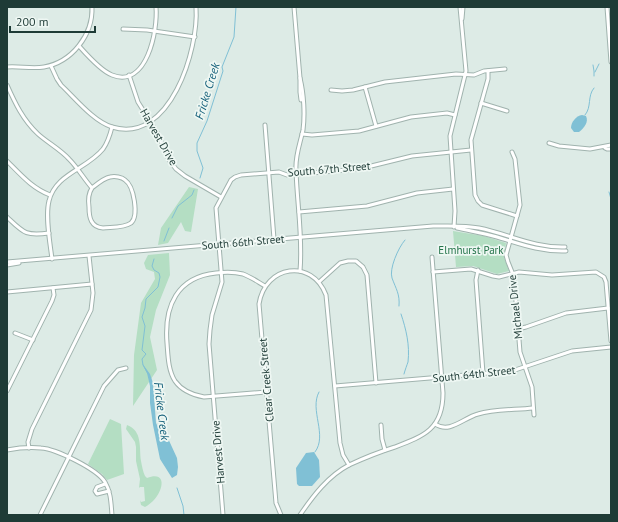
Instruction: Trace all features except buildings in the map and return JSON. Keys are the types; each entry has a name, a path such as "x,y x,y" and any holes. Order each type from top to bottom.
{"street":[{"path":"7,67 38,68 51,66 65,58 79,46 86,36 90,24 92,7"},
{"path":"79,46 111,75 129,75 140,68 150,51 155,31 156,7"},
{"path":"51,66 54,75 61,85 97,119 112,127 138,127 150,122 163,110 174,95 191,56 195,37 196,7"},
{"path":"294,7 300,78 303,91 302,134 296,158 296,174 302,237 300,271"},
{"path":"454,227 455,211 450,136 466,74 461,7"},
{"path":"606,7 611,62"},
{"path":"123,29 155,31 195,37"},
{"path":"331,90 342,91 385,82 456,74 476,75 484,71 504,69"},
{"path":"488,71 488,79 471,140 475,195 478,201 484,206 517,216"},
{"name":"Harvest Drive","path":"129,75 138,102 158,134 169,160 176,169 185,176 221,197 216,208 222,282 212,315 210,344 223,515"},
{"path":"7,85 26,122 37,133 63,152 92,188"},
{"path":"365,87 376,126"},
{"path":"481,103 507,112"},
{"path":"302,134 312,135 359,131 411,117 447,113 455,115"},
{"path":"265,125 274,239"},
{"path":"52,259 48,208 50,195 58,184 102,149 108,140 112,127"},
{"path":"549,143 559,146 590,149 611,146"},
{"path":"605,148 607,150 611,149"},
{"name":"South 67th Street","path":"221,197 235,176 279,172 287,175 363,168 412,156 471,150"},
{"name":"Michael Drive","path":"512,152 515,160 520,199 519,210 506,256 513,273 520,352 532,386 534,415"},
{"path":"7,161 38,190 50,195"},
{"path":"110,177 124,179 130,184 133,193 135,212 133,220 126,226 100,228 93,224 89,217 88,196 92,188 110,177"},
{"path":"299,212 367,206 417,194 453,189"},
{"path":"7,217 26,233 49,233"},
{"name":"South 66th Street","path":"7,264 412,227 454,227 510,239 536,249 551,251 565,249"},
{"path":"29,448 28,442 32,429 91,310 93,301 89,256"},
{"path":"300,515 320,489 349,466 385,450 419,438 435,424 439,418 443,407 442,377 432,257"},
{"path":"319,282 344,261 356,261 363,267 367,275 376,383"},
{"path":"433,272 468,269 478,270 496,277 523,272 552,275 592,272 600,273 606,282 611,341"},
{"path":"478,270 476,280 484,374"},
{"path":"267,392 204,397 194,395 184,390 176,381 171,372 166,335 168,315 172,302 180,289 191,280 204,274 233,272 244,275 265,286 282,273 300,271 311,275 319,282 325,291 328,302 340,443 343,455 349,466"},
{"path":"7,292 92,284"},
{"name":"Clear Creek Street","path":"265,286 260,296 259,304 276,503 281,515"},
{"path":"7,390 52,301 54,295 53,288"},
{"path":"518,329 566,313 608,308"},
{"path":"15,333 32,340"},
{"name":"South 64th Street","path":"335,386 512,372 572,351 611,347"},
{"path":"40,515 104,386 118,370 126,368"},
{"path":"435,424 442,427 450,427 469,417 485,412 533,408"},
{"path":"381,425 381,436 385,450"},
{"path":"7,450 29,448 42,448 50,450 98,474 106,484 109,491 112,515"},
{"path":"106,484 97,487 95,491 97,494 109,491"}],"green space":[{"path":"189,187 198,189 191,232 185,231 181,222 168,243 158,245 161,228"},
{"name":"Elmhurst Park","path":"453,231 484,236 506,243 504,257 509,271 497,274 473,266 456,267"},
{"path":"169,253 170,275 156,310 150,337 157,370 133,406 134,355 141,303 155,279 154,272 146,269 144,263 148,255"},
{"path":"110,419 121,424 124,474 107,480 102,474 88,464"},
{"path":"127,425 136,431 138,436 141,461 145,476 147,478 155,476 161,481 161,486 156,498 145,507 141,505 140,500 141,502 145,501 144,487 139,488 140,479 136,461 135,442 126,429"}],"water":[{"path":"582,115 586,116 587,118 586,125 579,132 574,132 571,128 572,124 576,118"},
{"path":"142,363 150,374 153,383 156,423 160,431 166,434 177,458 177,475 172,478 160,459 153,425 150,403 150,386 147,373"},
{"path":"314,452 319,460 320,477 312,486 299,486 297,484 296,468 306,453"}],"waterway":[{"name":"Fricke Creek","path":"200,178 203,168 197,151 197,143 207,121 223,71 222,67 234,37 236,7"},
{"path":"595,72 599,64"},
{"path":"593,65 594,76"},
{"path":"585,115 594,88"},
{"name":"Fricke Creek","path":"172,218 178,206 192,195 194,190"},
{"path":"609,192 611,199"},
{"name":"Fricke Creek","path":"164,241 169,228"},
{"path":"399,306 398,295 391,274 397,253 405,240"},
{"name":"Fricke Creek","path":"148,374 143,365 142,359 146,354 142,350 145,326 142,317 146,299 158,287 160,277 159,273 154,270 152,266 154,259"},
{"path":"401,314 408,343 408,362 404,374"},
{"path":"315,452 320,438 316,407 316,399 319,392"},
{"name":"Fricke Creek","path":"177,488 183,506 184,515"}]}
